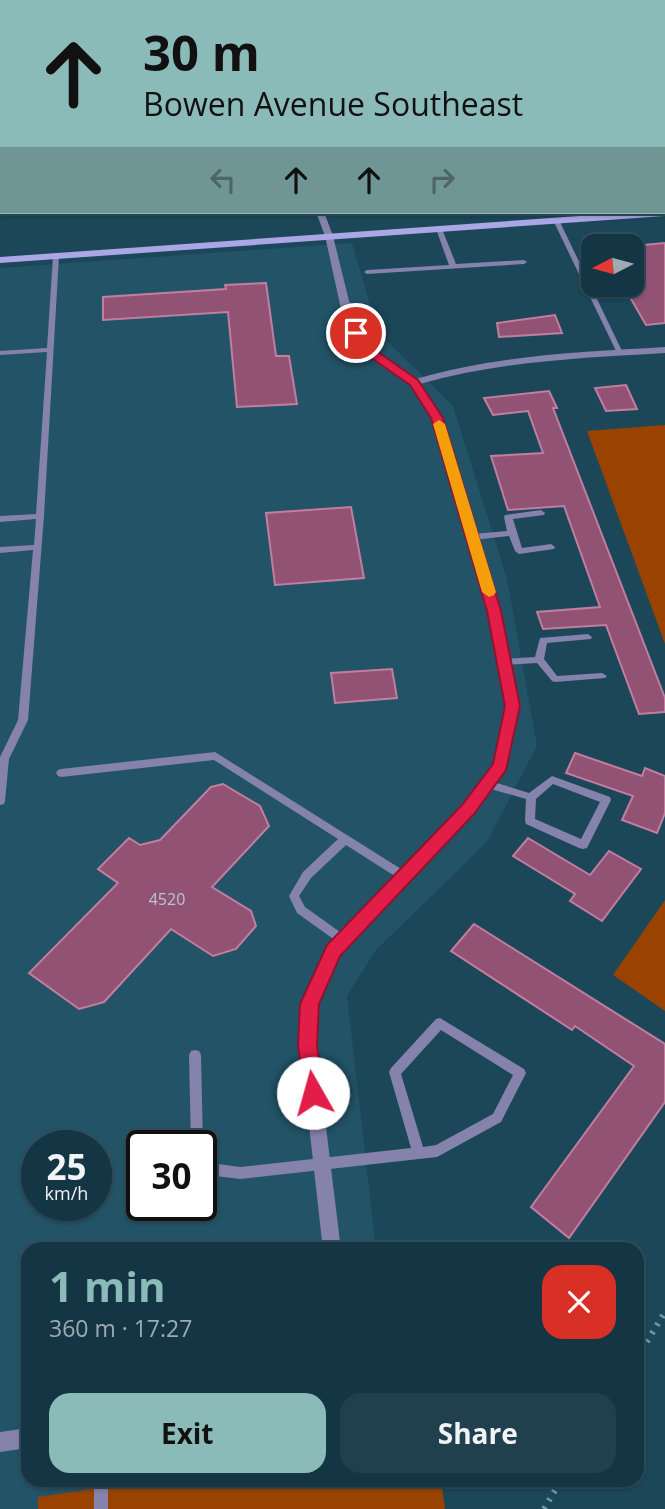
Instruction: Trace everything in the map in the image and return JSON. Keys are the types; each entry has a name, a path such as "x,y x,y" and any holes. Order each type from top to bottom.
{"street":[{"path":"321,214 329,236 346,309 356,333 374,354 414,383 437,418 494,611 512,706 500,765 468,809 333,950 309,1004 308,1045 331,1242"},
{"path":"0,260 649,214"},
{"path":"414,383 445,373 507,362 665,350"},
{"path":"0,1442 21,1439"}],"lane":[{"path":"556,220 620,354"},
{"path":"439,229 453,266"},
{"path":"0,801 4,759 23,720 40,516 56,256"},
{"path":"367,272 524,262"},
{"path":"0,353 50,350"},
{"path":"541,513 508,517 512,533 519,551 551,547"},
{"path":"0,519 40,516"},
{"path":"473,537 512,533"},
{"path":"0,550 37,547"},
{"path":"539,660 543,640 588,637"},
{"path":"504,662 539,660"},
{"path":"539,660 555,679 602,676"},
{"path":"61,773 215,756 405,877"},
{"path":"552,780 606,800 583,845 530,821 531,797 552,780"},
{"path":"487,784 531,797"},
{"path":"343,940 301,910 294,896 307,874 345,839"},
{"path":"217,1170 240,1173 322,1166 437,1151 497,1118 520,1073 440,1023 395,1072 419,1153"},
{"path":"195,1055 197,1130"},
{"path":"101,1487 101,1509"}],"path":[{"path":"644,1346 665,1312"},
{"path":"544,1509 557,1487"}],"shaded area":[{"path":"352,243 378,332 453,406 507,579 537,746 487,842 375,951 347,996 375,1242 21,1242 21,1487 110,1487 39,1497 38,1509 0,1509 0,268"},
{"path":"665,425 665,644 587,431"},
{"path":"665,900 665,1011 613,975"},
{"path":"105,1487 442,1487 445,1509 38,1509 38,1497"}],"building":[{"path":"665,243 665,323 646,325 630,298 644,298 644,245"},
{"path":"266,283 276,356 289,356 297,404 237,407 228,312 103,320 103,297 226,289 225,285"},
{"path":"555,315 562,333 499,337 497,323"},
{"path":"626,385 637,409 606,411 595,388"},
{"path":"549,391 557,408 553,408 665,698 665,712 639,714 606,625 543,629 537,612 600,607 564,506 508,510 491,456 543,453 528,411 493,415 484,398"},
{"path":"351,507 364,578 275,585 266,513"},
{"path":"392,669 397,698 335,703 331,673"},
{"path":"575,753 642,776 645,768 665,776 665,813 657,833 622,820 633,796 566,773"},
{"path":"223,784 260,806 269,826 212,887 251,911 256,926 236,949 213,956 171,929 104,1002 79,1009 29,973 118,883 98,869 129,838 140,845 160,840 211,787"},
{"path":"528,838 590,875 609,851 641,869 602,921 570,901 575,894 513,856"},
{"path":"474,924 665,1044 665,1102 569,1238 531,1207 634,1066 575,1026 572,1030 451,951"}],"slow traffic":[{"path":"439,424 489,592"}],"route":[{"path":"313,1093 308,1045 309,1004 333,950 390,894 468,809 500,765 512,706 494,611 452,461 437,418 414,383 374,354 356,333"}]}
